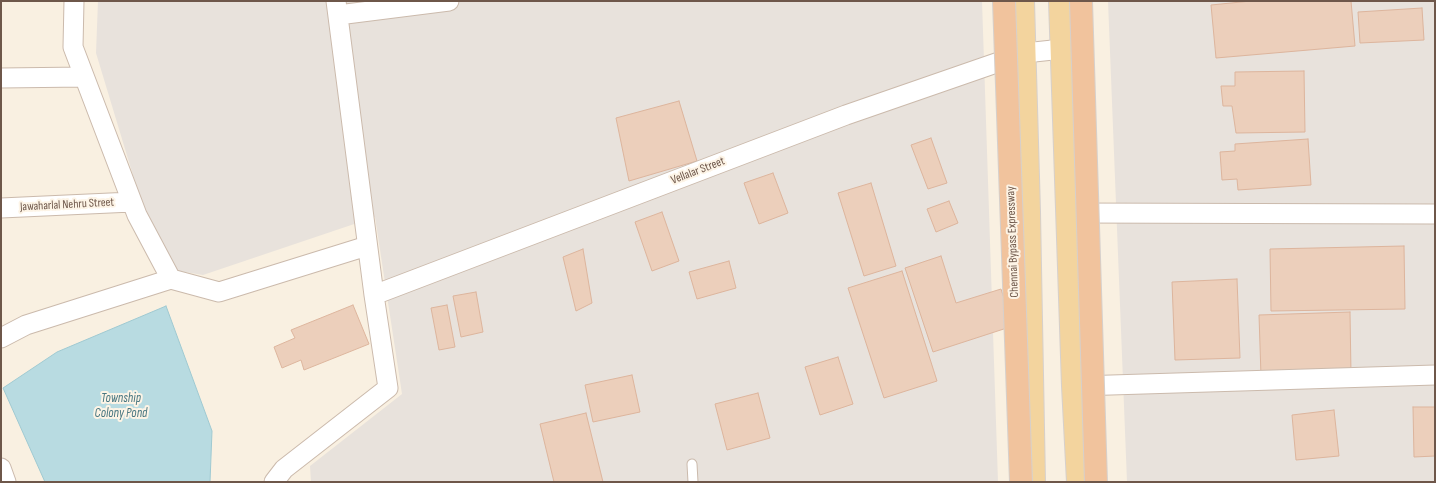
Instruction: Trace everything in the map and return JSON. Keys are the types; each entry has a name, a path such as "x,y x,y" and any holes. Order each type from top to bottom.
{"highway":[{"name":"Chennai Bypass Expressway","path":"1004,1 1021,482"},
{"path":"1081,1 1096,482"}],"main road":[{"path":"1023,1 1034,482"},
{"path":"1060,1 1073,386 1078,482"}],"street":[{"path":"74,1 73,47 132,202 171,279"},
{"path":"274,482 284,469 388,388 367,246 337,8 449,1"},
{"name":"Vellalar Street","path":"374,295 839,118 1025,54 1062,49"},
{"path":"1,78 84,77"},
{"name":"Jawaharlal Nehru Street","path":"1,208 132,202"},
{"path":"1068,212 1435,214"},
{"path":"1,338 26,325 171,279 219,292 367,246"},
{"path":"1073,386 1435,375"},
{"path":"1,468 6,482"}],"lane":[{"path":"692,464 692,482"}],"shaded area":[{"path":"98,1 982,1 998,482 311,482 310,466 402,394 375,217 203,275 161,268 96,53"},
{"path":"1108,1 1435,1 1435,482 1127,482"}],"water":[{"name":"Township Colony Pond","path":"166,306 212,431 210,482 45,482 3,388 57,352"}],"building":[{"path":"1251,1 1351,1 1355,46 1216,58 1211,5"},
{"path":"1422,8 1424,40 1360,43 1358,12"},
{"path":"1304,71 1305,132 1236,133 1232,106 1223,106 1221,86 1235,86 1235,72"},
{"path":"679,101 697,161 629,181 616,118"},
{"path":"931,138 947,183 928,189 911,145"},
{"path":"1308,139 1311,185 1238,190 1237,179 1222,180 1220,152 1235,151 1235,144"},
{"path":"773,173 788,213 759,224 744,183"},
{"path":"871,183 896,266 864,276 838,193"},
{"path":"949,201 958,223 936,232 927,209"},
{"path":"662,212 679,261 652,271 635,222"},
{"path":"1404,246 1405,309 1271,311 1270,249"},
{"path":"583,249 592,303 576,311 563,257"},
{"path":"941,256 956,303 1001,289 1013,326 933,352 905,268"},
{"path":"729,261 736,288 697,299 689,272"},
{"path":"902,271 937,381 884,398 848,288"},
{"path":"1237,279 1240,358 1175,360 1172,282"},
{"path":"476,292 483,332 461,337 453,296"},
{"path":"353,305 369,344 304,370 301,360 282,368 274,347 295,338 291,330"},
{"path":"447,305 455,347 439,350 431,308"},
{"path":"1350,312 1351,374 1261,376 1259,315"},
{"path":"838,357 853,404 820,415 805,367"},
{"path":"632,375 640,412 593,422 585,385"},
{"path":"758,393 770,438 727,450 715,404"},
{"path":"1413,407 1435,407 1435,456 1414,457"},
{"path":"1334,410 1339,456 1296,460 1292,415"},
{"path":"586,413 603,482 554,482 540,424"}]}
